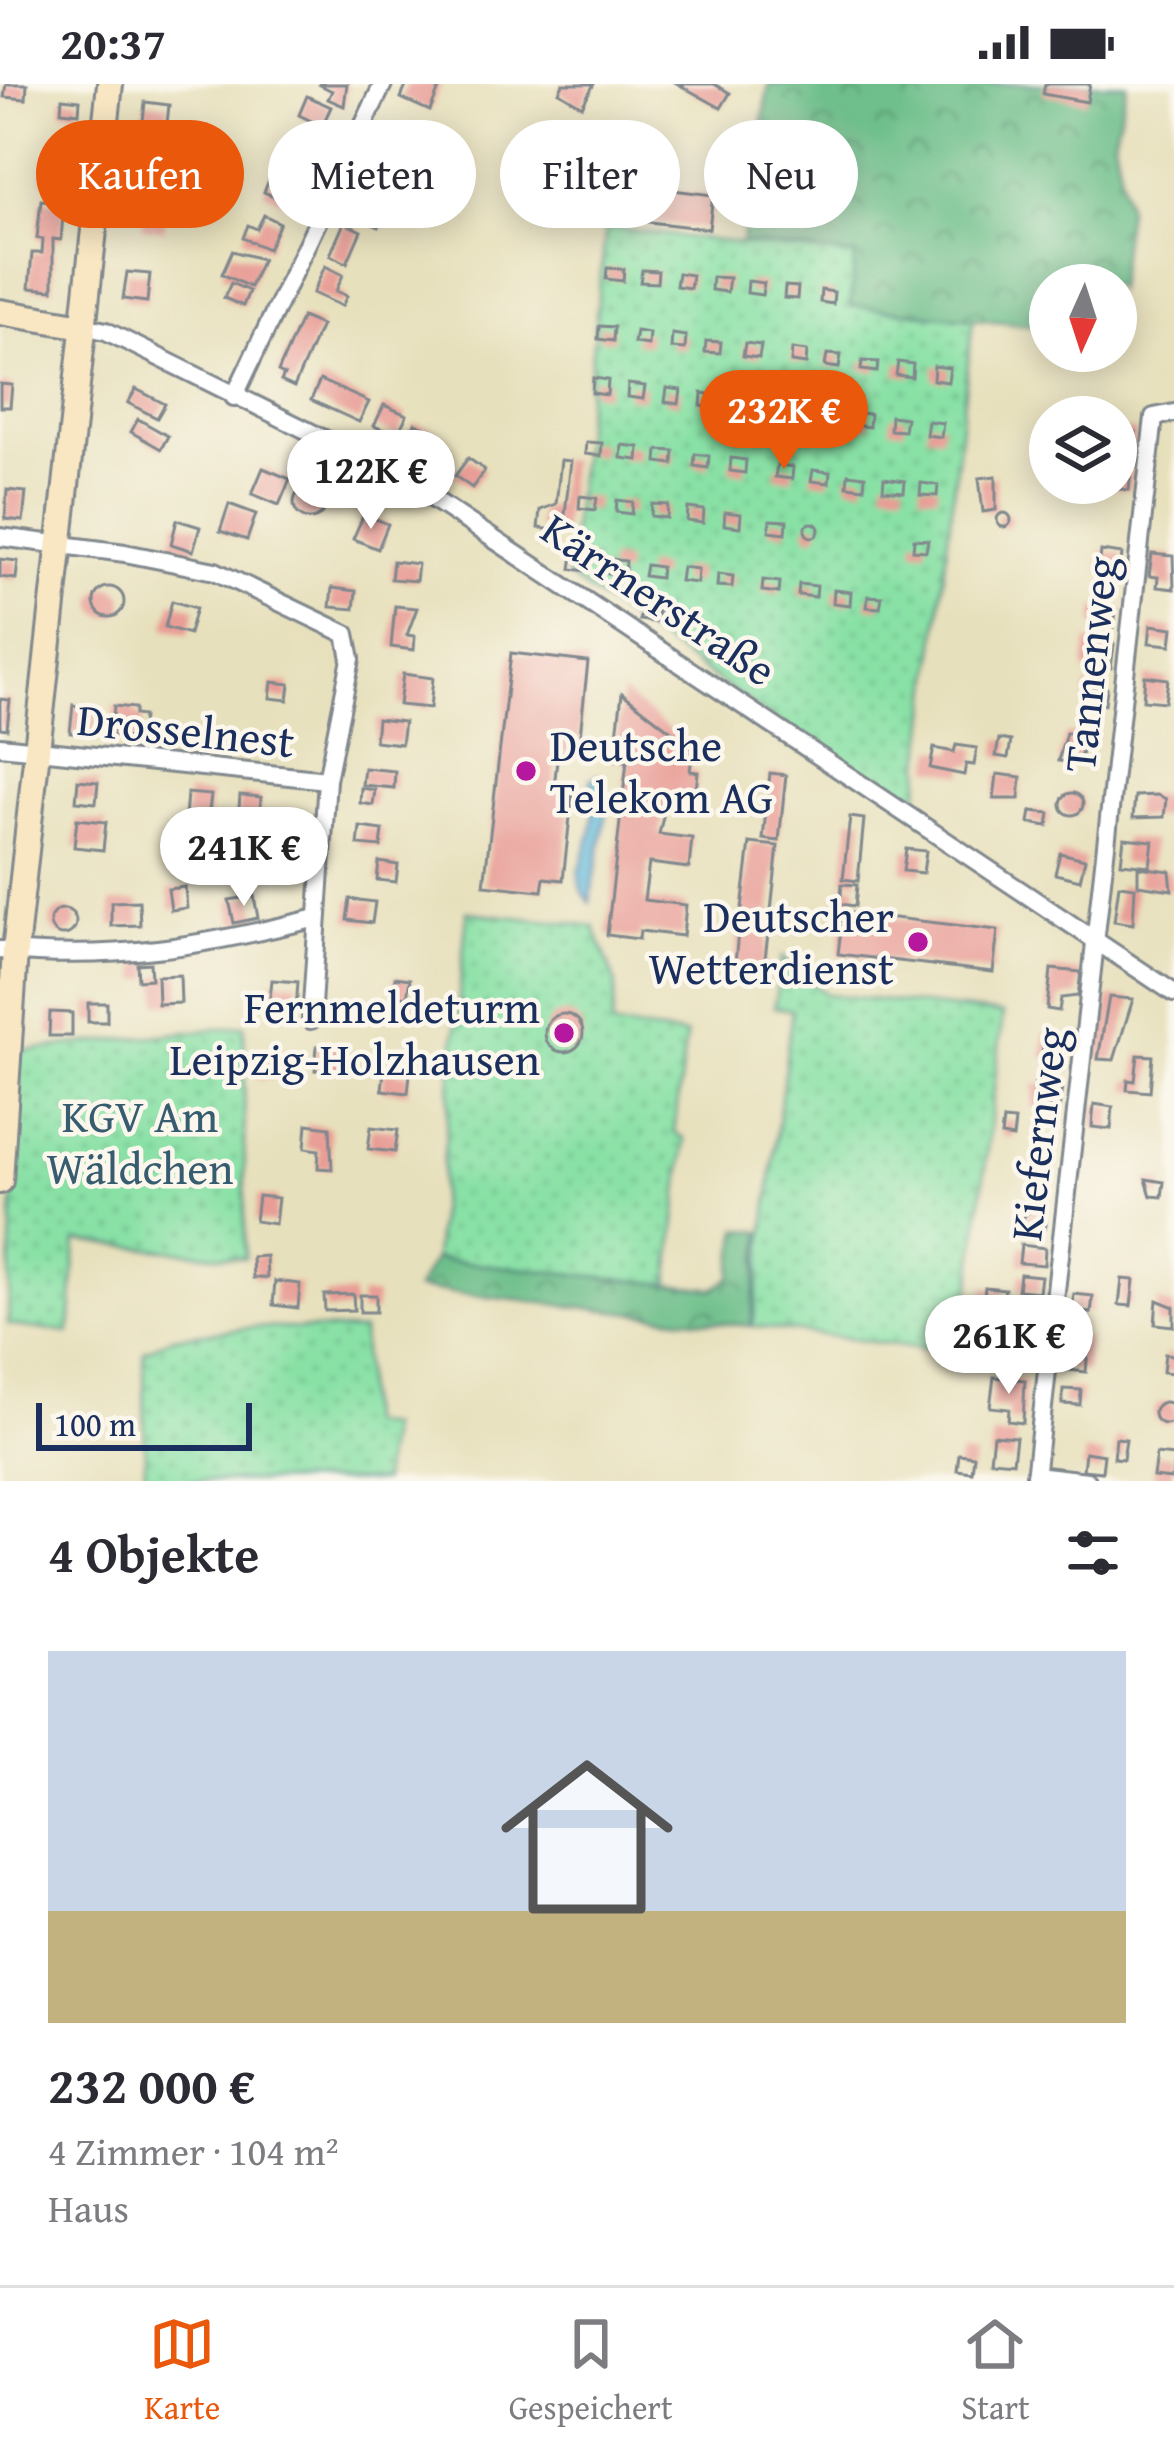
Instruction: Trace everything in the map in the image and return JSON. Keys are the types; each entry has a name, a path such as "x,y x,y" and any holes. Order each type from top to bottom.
{"street":[{"path":"0,1181 8,951 38,751 110,84"},
{"path":"234,397 383,84"},
{"name":"Kärrnerstraße","path":"0,312 106,331 399,476 1174,994"},
{"name":"Tannenweg","path":"1096,941 1154,417 1174,413"},
{"path":"0,537 215,571 338,626 352,659 327,780 311,1020"},
{"name":"Drosselnest","path":"0,746 327,780"},
{"path":"8,951 131,954 200,947 317,918"},
{"name":"Kiefernweg","path":"1035,1477 1096,941"},
{"path":"1035,1477 1087,1481"}],"green space":[{"path":"769,84 1127,84 1114,140 1127,208 1120,264 1029,264 1029,325 850,306 855,256 742,243 745,228 858,228 858,120 763,120"},
{"path":"606,228 856,256 851,306 973,319 917,808 813,747 567,576"},
{"path":"467,912 594,926 616,985 612,1026 686,1035 674,1132 685,1139 669,1285 434,1259"},
{"path":"782,957 826,994 1003,1014 963,1354 753,1326 792,1010 774,1007"},
{"name":"KGV Am Wäldchen","path":"244,1026 245,1258 76,1241 70,1333 8,1325 19,1051"},
{"path":"739,1229 762,1232 751,1326 416,1289 434,1259 714,1289 731,1277"},
{"path":"256,1327 362,1331 366,1424 388,1427 382,1481 145,1481 144,1352 173,1337"}],"water":[{"path":"599,775 608,806 590,902 579,875 592,828 591,779"}],"building":[{"path":"6,84 27,84 26,99 4,97"},
{"path":"318,84 347,84 344,106 328,99 332,91"},
{"path":"407,84 441,84 430,111 401,98"},
{"path":"563,84 594,84 582,106 559,92"},
{"path":"678,84 714,84 730,93 721,108"},
{"path":"1045,84 1090,84 1087,102 1043,94"},
{"path":"307,96 331,107 325,120 299,115"},
{"path":"62,98 80,100 79,113 61,111"},
{"path":"145,102 169,105 167,120 143,120"},
{"path":"680,191 704,194 704,228 709,229 680,226"},
{"path":"264,215 268,228 278,228 268,249 243,238 248,225 257,229"},
{"path":"38,228 62,228 61,240 53,239 53,290 29,288 32,253 42,253 43,239 37,238"},
{"path":"342,228 361,231 347,263 330,255"},
{"path":"232,251 262,259 250,287 222,274"},
{"path":"325,266 343,275 336,291 347,296 342,306 313,293"},
{"path":"607,268 624,269 623,281 606,279"},
{"path":"642,270 658,271 657,283 640,282"},
{"path":"127,272 150,274 147,302 123,299"},
{"path":"678,273 692,275 690,288 676,286"},
{"path":"712,277 729,278 727,292 711,290"},
{"path":"748,281 764,283 762,295 747,293"},
{"path":"231,283 249,291 243,306 224,298"},
{"path":"785,286 798,287 797,299 784,298"},
{"path":"821,290 834,292 833,304 820,302"},
{"path":"302,317 321,325 294,387 281,381 284,375 278,372"},
{"path":"599,326 614,327 613,341 598,339"},
{"path":"636,331 649,333 648,345 634,343"},
{"path":"672,334 686,336 685,349 671,348"},
{"path":"706,341 721,342 720,353 705,352"},
{"path":"745,343 761,345 759,358 743,356"},
{"path":"792,349 807,351 806,364 791,362"},
{"path":"827,354 841,355 839,368 825,366"},
{"path":"862,361 878,362 877,372 861,370"},
{"path":"898,362 913,364 912,377 896,375"},
{"path":"934,366 950,368 948,382 933,380"},
{"path":"593,378 608,380 607,395 592,393"},
{"path":"320,380 369,402 359,422 311,400"},
{"path":"0,384 12,385 10,407 0,407"},
{"path":"628,384 645,386 643,399 627,397"},
{"path":"667,388 681,390 679,404 665,402"},
{"path":"136,389 165,404 157,418 128,403"},
{"path":"702,393 717,395 715,408 701,406"},
{"path":"738,399 752,401 751,412 737,410"},
{"path":"784,404 799,405 797,418 782,416"},
{"path":"384,405 407,415 397,436 374,426"},
{"path":"819,408 834,410 833,422 818,420"},
{"path":"856,413 870,414 869,427 855,425"},
{"path":"891,416 906,418 904,431 890,430"},
{"path":"138,419 168,436 161,449 131,432"},
{"path":"928,421 943,423 941,437 926,435"},
{"path":"415,423 438,433 428,454 406,443"},
{"path":"586,442 602,443 601,456 585,454"},
{"path":"622,445 639,447 638,460 621,458"},
{"path":"658,450 674,451 673,464 657,462"},
{"path":"695,454 709,456 708,468 694,466"},
{"path":"468,458 485,470 472,488 455,476"},
{"path":"731,458 746,460 745,473 730,471"},
{"path":"561,460 571,461 563,531 538,528 540,510 556,504"},
{"path":"777,465 793,467 792,479 775,477"},
{"path":"263,468 290,479 279,505 252,494"},
{"path":"813,470 830,472 829,483 811,481"},
{"path":"848,474 865,476 864,488 847,486"},
{"path":"996,476 996,510 983,512 979,478"},
{"path":"884,478 905,481 904,492 883,490"},
{"path":"921,483 938,485 937,496 920,495"},
{"path":"310,487 321,492 326,503 321,514 310,519 299,514 294,503 299,492"},
{"path":"7,490 26,492 23,521 5,519"},
{"path":"580,496 597,498 595,510 579,508"},
{"path":"617,500 633,502 632,514 616,512"},
{"path":"229,504 256,514 247,540 220,531"},
{"path":"652,504 668,505 667,518 651,516"},
{"path":"688,508 704,510 703,523 687,521"},
{"path":"725,512 741,514 740,527 724,525"},
{"path":"1004,513 1011,520 1004,527 997,520"},
{"path":"364,514 388,524 378,549 353,539"},
{"path":"177,520 200,527 193,551 171,544"},
{"path":"770,520 787,521 786,533 769,531"},
{"path":"812,523 819,530 812,537 805,530"},
{"path":"914,539 928,540 926,551 913,550"},
{"path":"1101,551 1122,554 1120,571 1099,569"},
{"path":"1152,554 1173,556 1174,589 1157,587 1158,577 1149,576"},
{"path":"573,555 590,557 588,571 571,569"},
{"path":"0,559 18,561 16,579 0,577"},
{"path":"610,559 626,561 625,575 608,573"},
{"path":"393,561 418,564 416,581 391,579"},
{"path":"646,565 661,567 660,578 644,576"},
{"path":"682,567 698,569 697,583 680,581"},
{"path":"718,574 733,576 732,587 717,586"},
{"path":"763,580 780,582 779,593 762,591"},
{"path":"799,584 817,586 816,597 798,595"},
{"path":"109,587 120,591 124,602 120,613 109,617 98,613 94,602 98,591"},
{"path":"332,588 356,591 354,609 330,607"},
{"path":"834,590 851,592 850,605 833,603"},
{"path":"868,596 882,597 880,608 867,607"},
{"path":"172,601 196,608 189,634 165,627"},
{"path":"395,606 417,608 407,635 415,636 414,650 391,647"},
{"path":"1095,607 1116,609 1114,627 1093,625"},
{"path":"643,608 658,612 655,622 639,620"},
{"path":"1151,625 1173,628 1171,645 1149,643"},
{"path":"1087,641 1114,644 1111,668 1084,671"},
{"name":"Deutsche Telekom AG","path":"511,653 588,662 578,754 558,752 554,787 573,790 563,880 544,878 542,891 484,885"},
{"path":"403,674 433,678 430,708 399,705"},
{"path":"1145,676 1168,679 1165,702 1143,700"},
{"path":"272,682 290,684 288,700 270,698"},
{"path":"1086,686 1107,688 1105,704 1085,702"},
{"path":"622,693 693,748 690,771 698,772 695,799 663,795 667,800 659,834 692,838 689,868 649,863 644,900 686,905 683,936 640,931 639,939 607,935 627,761 614,760"},
{"path":"0,699 10,700 7,729 0,728"},
{"path":"73,705 96,712 94,735 70,733"},
{"path":"114,706 135,708 135,715 143,716 141,739 111,736"},
{"path":"377,719 404,722 401,744 375,741"},
{"path":"1066,733 1086,735 1079,763 1058,761"},
{"path":"262,737 278,738 278,752 262,751"},
{"path":"999,739 1011,741 1008,758 996,756"},
{"path":"956,745 977,748 974,765 966,764 964,775 930,768 934,748 954,752"},
{"path":"364,768 395,771 394,788 362,785"},
{"path":"770,773 786,775 779,841 763,839"},
{"path":"997,774 1021,777 1019,799 994,799"},
{"path":"78,780 98,782 96,803 76,801"},
{"path":"361,788 375,790 373,805 360,803"},
{"path":"187,793 211,795 208,820 185,818"},
{"path":"1072,793 1083,804 1072,815 1061,804"},
{"path":"240,795 261,797 259,823 238,822"},
{"path":"1135,796 1166,799 1164,817 1133,818"},
{"path":"1031,811 1050,813 1048,826 1029,823"},
{"path":"850,817 864,819 858,881 843,879"},
{"path":"77,819 106,822 103,850 74,847"},
{"path":"360,827 383,830 381,847 358,845"},
{"path":"1124,838 1153,841 1150,866 1121,863"},
{"path":"750,843 778,846 769,929 740,925"},
{"path":"906,849 926,851 923,873 903,871"},
{"path":"1060,853 1085,859 1080,880 1055,874"},
{"path":"379,862 398,865 396,882 377,880"},
{"path":"1138,867 1170,871 1172,890 1138,885"},
{"path":"842,884 857,885 855,906 840,904"},
{"path":"1119,885 1135,887 1133,924 1114,921"},
{"path":"185,887 187,908 171,910 168,889"},
{"path":"254,896 258,918 234,923 229,900"},
{"path":"350,899 375,902 372,923 347,920"},
{"path":"139,901 140,925 111,926 111,902"},
{"path":"63,909 76,922 63,935 50,922"},
{"name":"Deutscher Wetterdienst","path":"843,912 998,930 993,972 838,954"},
{"path":"738,931 768,934 764,967 735,964"},
{"path":"150,963 151,979 138,980 137,964"},
{"path":"1051,969 1081,972 1078,996 1061,998 1059,1011 1047,1009"},
{"path":"180,975 181,1003 158,1004 157,976"},
{"path":"395,977 410,979 407,997 393,995"},
{"path":"272,980 298,982 296,1009 269,1007"},
{"path":"1109,997 1133,999 1114,1060 1098,1059"},
{"path":"88,1003 107,1003 107,1022 88,1022"},
{"path":"50,1012 72,1013 72,1036 49,1036"},
{"path":"564,1014 577,1020 583,1033 577,1046 564,1052 551,1046 545,1033 551,1020"},
{"path":"1044,1034 1072,1036 1062,1071 1050,1070 1051,1058 1042,1057"},
{"path":"317,1046 345,1049 343,1072 315,1070"},
{"path":"1138,1055 1153,1056 1150,1092 1127,1090 1128,1080 1135,1081"},
{"path":"281,1060 283,1077 258,1079 256,1062"},
{"path":"384,1070 410,1074 408,1093 382,1090"},
{"path":"1035,1083 1062,1086 1059,1110 1032,1107"},
{"path":"1094,1104 1113,1107 1111,1129 1092,1127"},
{"path":"1003,1120 1015,1121 1013,1138 1001,1136"},
{"path":"307,1124 330,1127 332,1169 318,1168 319,1150 305,1148"},
{"path":"371,1127 398,1130 395,1152 368,1149"},
{"path":"1146,1179 1164,1182 1162,1197 1151,1196"},
{"path":"258,1196 278,1198 275,1224 255,1221"},
{"path":"1034,1211 1046,1223 1034,1235 1022,1223"},
{"path":"1021,1245 1045,1248 1044,1265 1019,1263"},
{"path":"266,1256 267,1278 253,1278 252,1257"},
{"path":"1020,1274 1041,1276 1039,1292 1018,1290"},
{"path":"1122,1279 1134,1280 1131,1306 1119,1305"},
{"path":"275,1281 300,1284 298,1308 273,1305"},
{"path":"985,1287 1005,1289 1004,1297 984,1295"},
{"path":"353,1294 354,1310 325,1311 324,1295"},
{"path":"1074,1294 1093,1296 1091,1313 1072,1311"},
{"path":"360,1295 376,1295 376,1312 360,1312"},
{"path":"1015,1300 1038,1303 1037,1312 1015,1310"},
{"path":"1157,1300 1174,1307 1174,1326 1155,1324"},
{"path":"1004,1334 1029,1337 1022,1358 1008,1357 1009,1349 1002,1349"},
{"path":"1068,1336 1089,1338 1086,1372 1068,1370"},
{"path":"1165,1354 1174,1355 1174,1373 1163,1372"},
{"path":"994,1377 1025,1380 1023,1423 1008,1421 1009,1409 990,1407"},
{"path":"1063,1389 1081,1390 1080,1405 1062,1404"},
{"path":"1157,1405 1173,1405 1173,1421 1157,1421"},
{"path":"993,1435 1016,1437 1013,1462 990,1460"},
{"path":"1116,1438 1126,1439 1123,1459 1114,1458"},
{"path":"1085,1452 1104,1455 1102,1472 1083,1470"},
{"path":"959,1454 974,1456 972,1472 957,1470"},
{"path":"1156,1454 1174,1456 1172,1479 1153,1477"}],"place":[{"name":"Deutsche Telekom AG","path":"526,771"},
{"name":"Deutscher Wetterdienst","path":"918,942"},
{"name":"Fernmeldeturm Leipzig-Holzhausen","path":"564,1033"}]}
